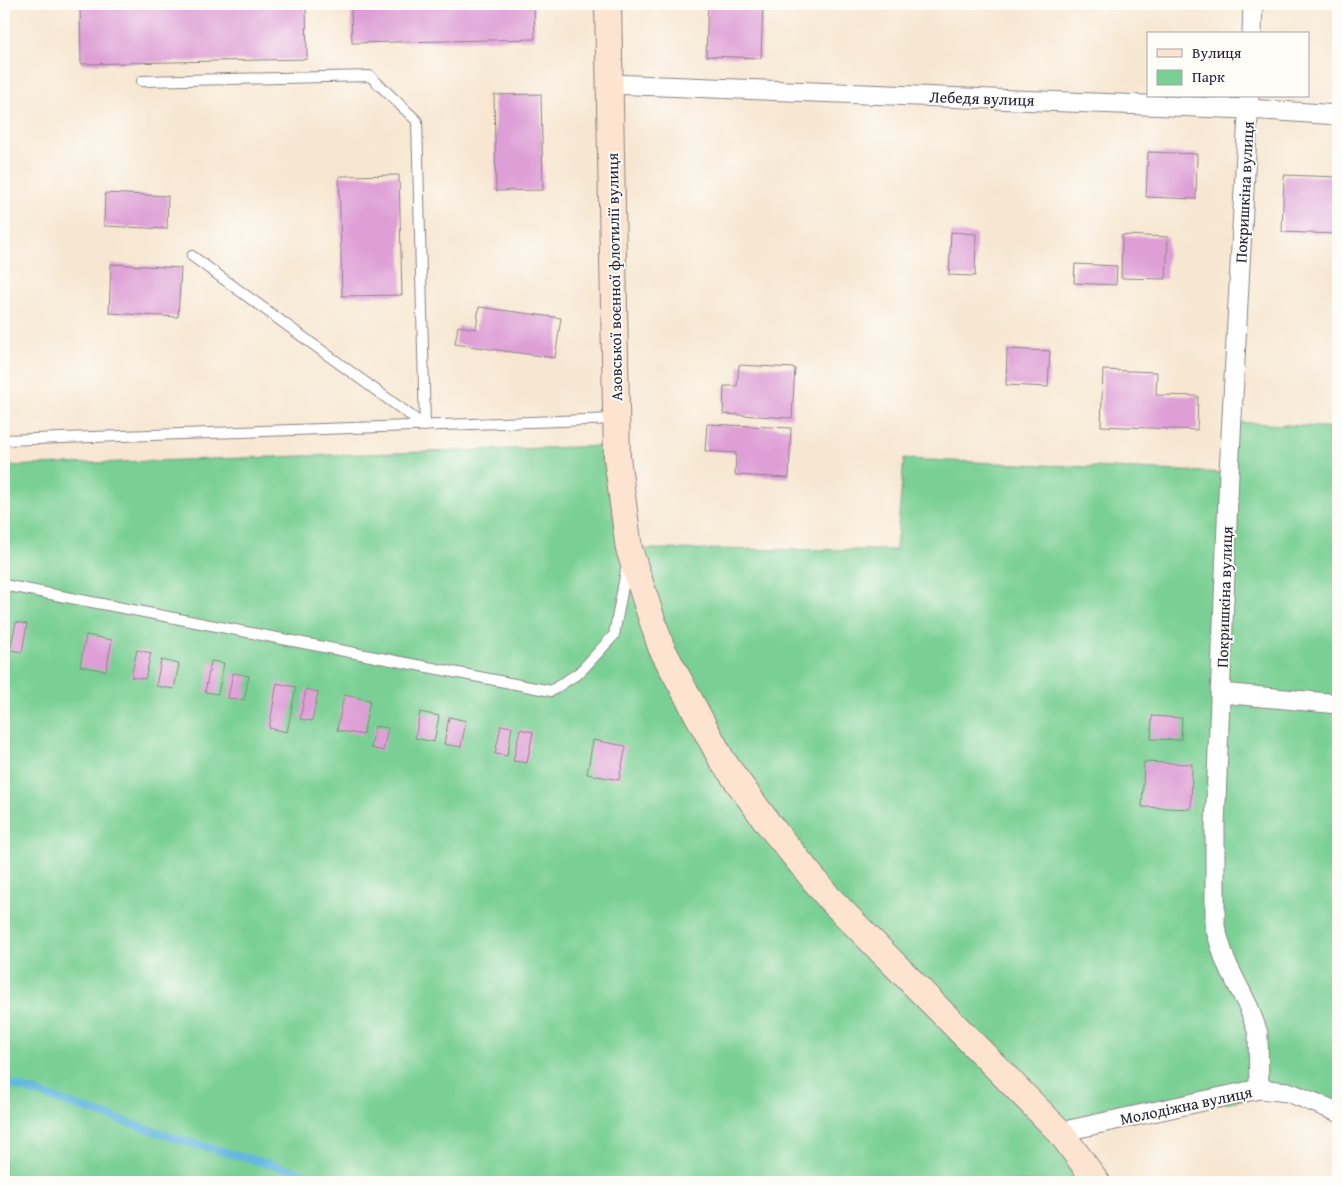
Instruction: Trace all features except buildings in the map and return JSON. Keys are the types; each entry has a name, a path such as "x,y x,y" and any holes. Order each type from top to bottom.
{"street":[{"name":"Азовської воєнної флотилії вулиця","path":"608,4 617,84 617,457 629,549 661,647 722,760 767,822 829,898 1060,1132 1097,1182"},
{"path":"1252,32 1254,4"},
{"name":"Лебедя вулиця","path":"617,84 1248,102 1338,115"},
{"name":"Покришкіна вулиця","path":"1248,102 1220,693 1215,826 1215,927 1225,960 1249,1008 1258,1033 1259,1089"},
{"path":"1220,693 1338,704"},
{"name":"Молодіжна вулиця","path":"1060,1132 1259,1089 1288,1092 1338,1112"}],"lane":[{"path":"142,81 370,76 417,121 425,426"},
{"path":"192,256 425,426"},
{"path":"4,440 617,419"},
{"path":"4,585 551,691 580,672 614,635 629,549"}],"green space":[{"path":"1232,422 1338,428 1338,1112 1288,1092 1061,1131 1097,1182 4,1182 4,466 603,446 603,459 619,547 629,549 896,550 904,459 1229,473"}],"waterway":[{"path":"4,1082 181,1140 334,1182"}]}
